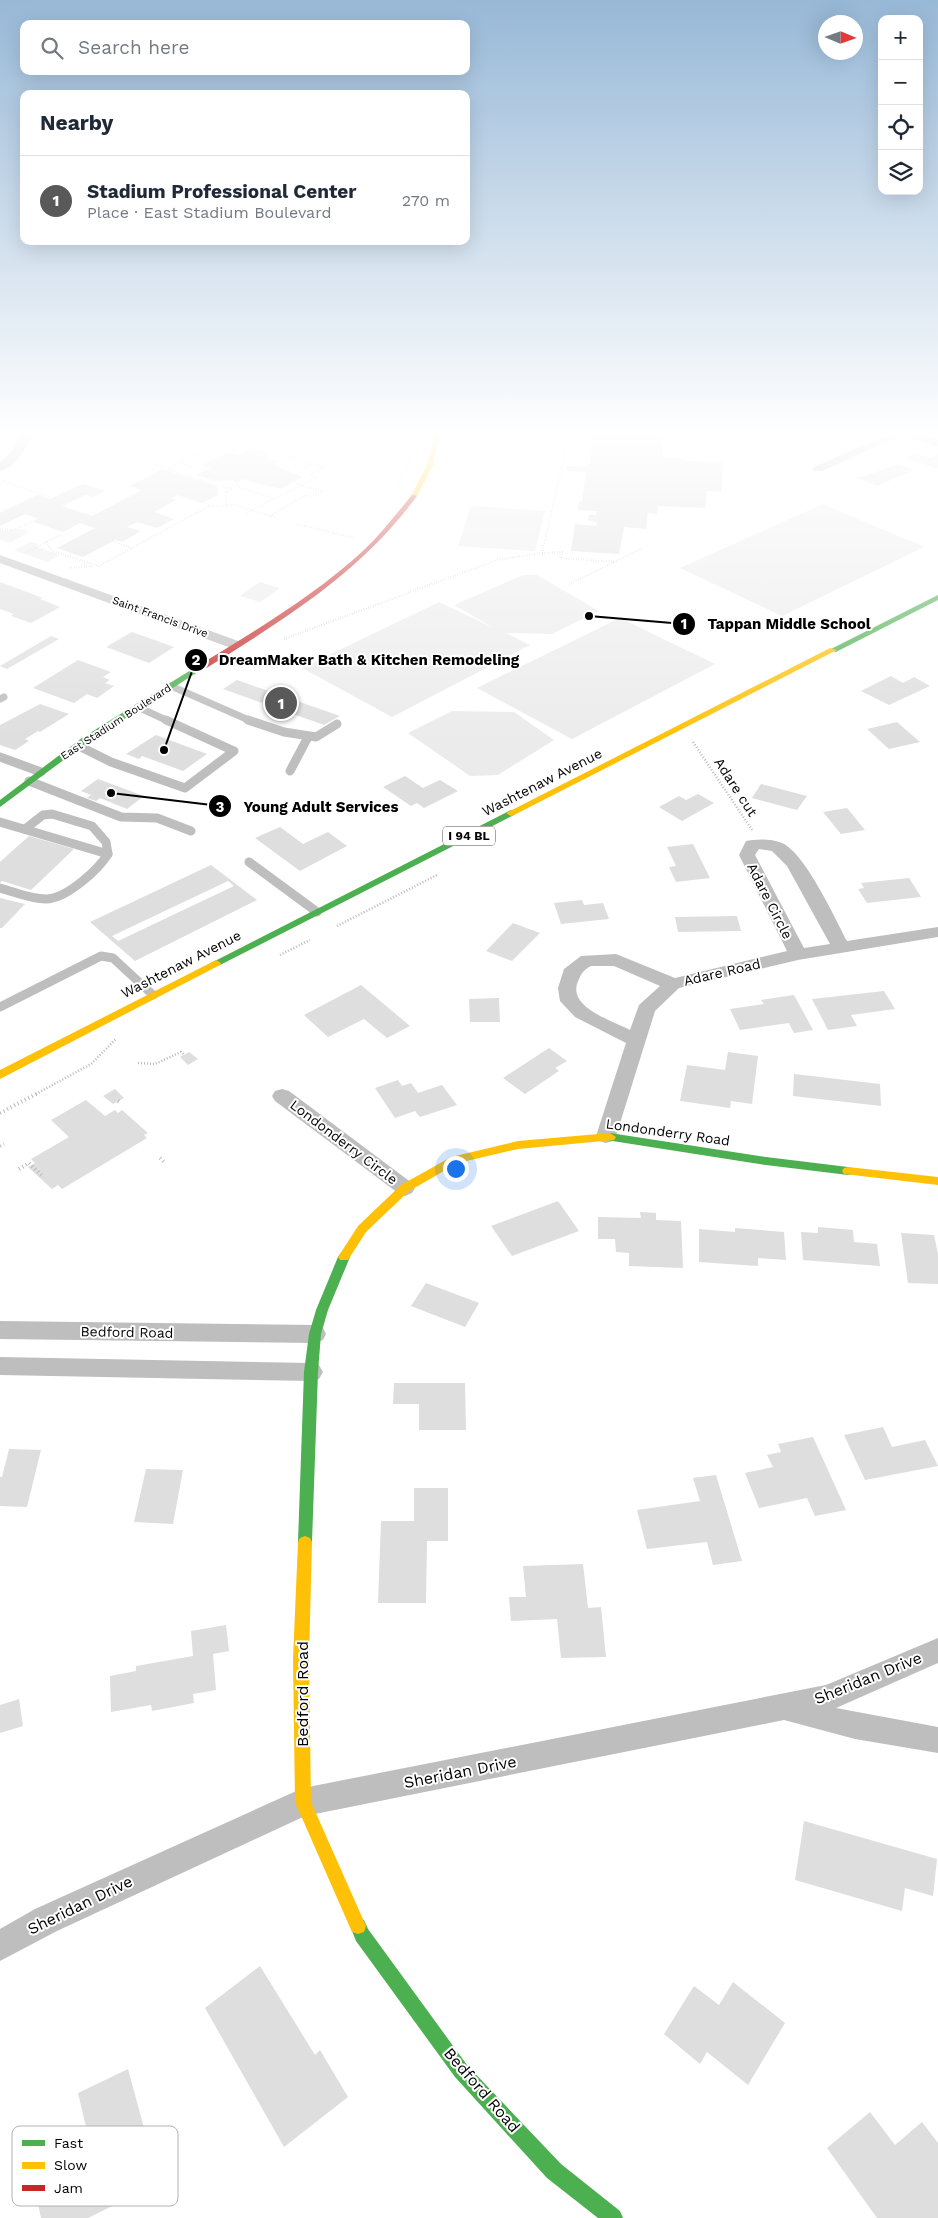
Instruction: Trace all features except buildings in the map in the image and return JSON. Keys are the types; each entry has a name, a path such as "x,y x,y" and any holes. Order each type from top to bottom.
{"main road":[{"name":"East Stadium Boulevard","path":"0,804 41,772 138,707 300,606 338,578 379,539"},
{"name":"Washtenaw Avenue","path":"3,1070 938,597"},
{"name":"Londonderry Road","path":"311,1372 315,1334 341,1262 362,1229 405,1188 455,1160 518,1145 606,1136 766,1161 938,1181"},
{"name":"Bedford Road","path":"311,1372 301,1659 304,1802 362,1935 461,2071 554,2171 613,2218"}],"street":[{"name":"Saint Francis Drive","path":"0,559 236,645"},
{"name":"Adare Circle","path":"798,954 747,855 752,845 767,843 780,847 790,858 824,913 841,947"},
{"name":"Adare Road","path":"606,1136 646,1009 673,984 798,954 938,932"},
{"path":"635,1040 582,1013 569,1001 567,988 573,969 587,960 616,960 673,984"},
{"name":"Londonderry Circle","path":"282,1096 405,1188"},
{"name":"Bedford Road","path":"0,1330 315,1334"},
{"path":"0,1366 311,1372"},
{"name":"Sheridan Drive","path":"0,1946 54,1916 304,1802 827,1698 938,1650"},
{"path":"784,1707 855,1726 938,1740"}],"lane":[{"path":"171,686 202,701 289,734 308,738 316,737 337,724"},
{"path":"79,746 111,762 185,788 234,751 138,707"},
{"path":"290,771 308,738"},
{"path":"0,757 41,772"},
{"path":"29,781 121,817 157,818 191,832"},
{"path":"0,888 41,899 52,899 100,867 108,854 106,842 92,826 52,814 43,815 25,829"},
{"path":"0,822 108,854"},
{"path":"249,862 317,912"},
{"path":"0,1007 101,956 113,958 153,994"}],"path":[{"path":"22,555 53,539"},
{"path":"65,570 81,566 99,566 149,539"},
{"path":"542,553 545,539"},
{"path":"112,541 132,548"},
{"path":"46,542 52,550 99,566"},
{"path":"569,584 643,548"},
{"path":"278,640 294,636 490,562 519,555 562,552 560,558 615,562"},
{"path":"688,745 698,738"},
{"name":"Adare cut","path":"692,742 697,745 754,834 752,845"},
{"path":"332,928 440,873"},
{"path":"277,957 311,939"},
{"path":"0,1113 87,1067 118,1037"},
{"path":"138,1062 155,1064 181,1052 185,1055"},
{"path":"160,1158 165,1163"},
{"path":"19,1169 29,1163 42,1176"}],"shaded area":[{"path":"0,539 18,539 10,543"},
{"path":"460,539 538,539 535,551 458,546"},
{"path":"746,539 904,539 924,547 782,616 680,568"},
{"path":"30,542 38,544 35,546 60,555 47,562 14,550"},
{"path":"523,575 537,575 599,611 552,634 506,633 530,645 392,717 302,668 439,602 494,628 454,605"},
{"path":"260,582 280,588 260,602 240,596"},
{"path":"620,618 715,664 572,739 477,688"},
{"path":"452,711 514,712 554,740 498,775 470,776 408,733"}],"traffic: fast":[{"path":"833,650 938,597"},
{"path":"0,804 85,740 197,670"},
{"path":"216,963 511,813"},
{"path":"610,1137 766,1161 848,1171"},
{"path":"305,1542 311,1372 315,1334 322,1310 344,1257"},
{"path":"358,1926 362,1935 461,2071 554,2171 613,2218"}],"traffic: slow":[{"path":"511,813 833,650"},
{"path":"0,1075 216,963"},
{"path":"344,1257 362,1229 405,1188 455,1160 518,1145 610,1137"},
{"path":"848,1171 938,1181"},
{"path":"305,1542 301,1659 303,1802 358,1926"}],"traffic: jam":[{"path":"197,670 286,614 314,594 341,573 378,539"}],"place":[{"name":"Tappan Middle School","path":"589,616"},
{"name":"Stadium Professional Center","path":"281,703"},
{"name":"DreamMaker Bath & Kitchen Remodeling","path":"164,750"},
{"name":"Young Adult Services","path":"111,793"}]}
